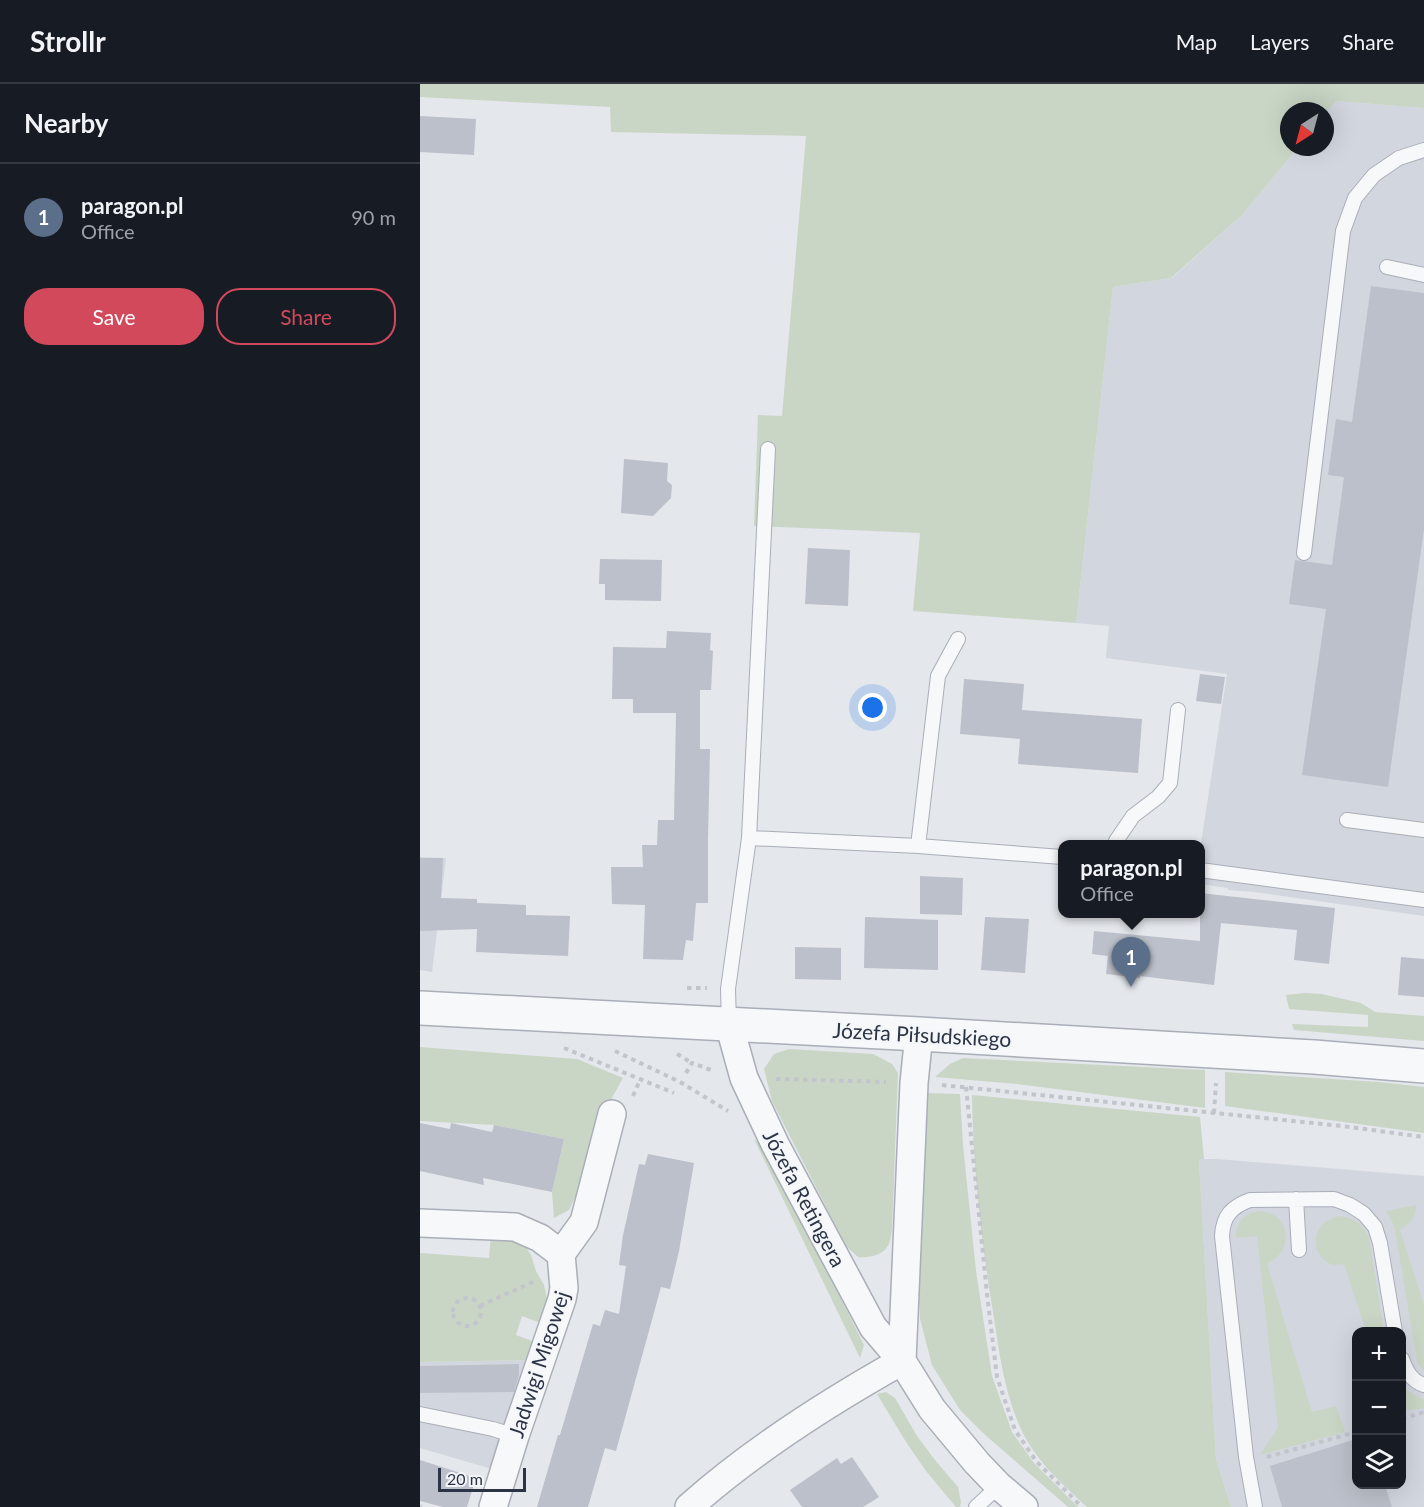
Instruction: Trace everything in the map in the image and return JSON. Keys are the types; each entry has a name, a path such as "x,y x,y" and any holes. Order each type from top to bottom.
{"street":[{"name":"Józefa Piłsudskiego","path":"420,1008 729,1023 1314,1057 1424,1066"},
{"name":"Józefa Retingera","path":"729,1023 744,1078 775,1144 873,1327 902,1361 932,1409 999,1486 1024,1507"},
{"path":"688,1507 763,1448 865,1381 902,1361 914,1083 919,1034"},
{"path":"420,1223 515,1227 540,1238 561,1254 584,1222 612,1114"},
{"name":"Jadwigi Migowej","path":"493,1507 564,1288 561,1254"}],"lane":[{"path":"1304,553 1343,231 1355,198 1374,175 1399,158 1424,150"},
{"path":"1387,267 1424,275"},
{"path":"729,1023 728,989 749,838 768,449"},
{"path":"918,846 938,676 958,639"},
{"path":"1117,840 1133,816 1158,797 1170,783 1179,710"},
{"path":"1347,820 1424,830"},
{"path":"749,838 918,846 1058,857"},
{"path":"1205,871 1424,900"},
{"path":"1296,1199 1299,1250"},
{"path":"1255,1507 1246,1457 1222,1236 1223,1224 1230,1212 1238,1204 1250,1200 1335,1199 1350,1204 1364,1214 1375,1227 1380,1243 1394,1327"},
{"path":"1406,1371 1424,1385"},
{"path":"420,1414 493,1429 515,1436"},
{"path":"976,1507 999,1486"}],"path":[{"path":"553,1047 564,1048 674,1093"},
{"path":"608,1048 680,1082 729,1111"},
{"path":"686,1073 692,1063 720,1072"},
{"path":"1214,1113 1216,1073"},
{"path":"774,1078 888,1082"},
{"path":"939,1085 1342,1126 1424,1137"},
{"path":"966,1087 997,1377 1015,1430 1036,1461 1082,1507"},
{"path":"480,1306 537,1280 564,1288"},
{"path":"469,1298 480,1306 481,1316 476,1324 468,1326 459,1324 455,1320 453,1311 460,1299 469,1298"},
{"path":"1406,1417 1424,1412"},
{"path":"1263,1458 1352,1433"}],"shaded area":[{"path":"1336,101 1424,108 1424,916 1228,890 1228,888 1205,885 1205,840 1202,840 1227,674 1106,658 1109,626 1076,623 1113,287 1172,278 1242,215 1291,156 1334,156 1334,103"},
{"path":"420,857 446,858 432,972 420,970"},
{"path":"1199,1159 1424,1176 1424,1507 1231,1507 1216,1459"},
{"path":"533,1360 492,1469 420,1448 420,1362"}],"green space":[{"path":"420,84 1424,84 1424,108 1336,101 1334,103 1280,102 1280,156 1291,156 1242,215 1171,278 1113,287 1076,623 913,611 920,533 754,526 758,415 782,416 806,136 611,132 610,107 420,97"},
{"path":"1322,994 1361,1003 1375,1012 1424,1016 1424,1041 1294,1030 1292,1024 1368,1027 1368,1015 1289,1009 1286,995"},
{"path":"420,1047 577,1059 623,1078 598,1123 580,1187 569,1210 554,1218 552,1192 564,1139 494,1125 420,1121"},
{"path":"789,1049 873,1054 892,1064 898,1073 892,1229 887,1248 876,1255 858,1257 846,1246 772,1101 764,1069 774,1054"},
{"path":"963,1058 1205,1070 1205,1108 1017,1084 935,1077 950,1064"},
{"path":"1225,1072 1424,1087 1424,1133 1225,1106"},
{"path":"925,1093 960,1094 976,1271 992,1376 1012,1432 1034,1463 1078,1507 1068,1507 983,1433 960,1410 932,1365 920,1319 918,1275"},
{"path":"972,1095 1200,1117 1204,1159 1199,1159 1216,1459 1231,1507 1087,1507 1049,1470 1026,1439 1010,1399 998,1341 978,1204"},
{"path":"754,1139 765,1149 773,1162 864,1345 860,1358"},
{"path":"1416,1205 1412,1219 1400,1230 1424,1305 1424,1370 1417,1361 1395,1230 1386,1211"},
{"path":"1260,1211 1270,1213 1279,1219 1286,1234 1282,1250 1267,1264 1312,1412 1336,1406 1345,1432 1260,1455 1278,1428 1257,1236 1236,1238 1242,1219"},
{"path":"1339,1216 1358,1222 1369,1238 1383,1327 1365,1327 1344,1264 1328,1263 1319,1254 1316,1242 1318,1230 1332,1218"},
{"path":"491,1235 523,1243 544,1285 548,1303 545,1320 538,1322 522,1316 516,1335 538,1345 533,1360 420,1362 420,1253 489,1258"},
{"path":"1406,1390 1424,1399 1424,1408 1406,1409"},
{"path":"886,1392 895,1398 917,1436 958,1487 960,1507 956,1507 926,1471 906,1442 877,1394"}],"building":[{"path":"420,116 476,119 474,155 420,152"},
{"path":"1371,286 1424,293 1424,529 1388,787 1302,775 1326,609 1289,604 1295,560 1332,565 1344,477 1328,475 1336,419 1352,422"},
{"path":"624,459 668,463 667,481 672,485 671,498 653,516 621,513"},
{"path":"808,548 850,550 848,606 805,604"},
{"path":"600,559 662,560 661,601 605,600 605,584 599,584"},
{"path":"667,631 711,633 710,650 713,651 711,690 700,690 700,749 710,749 708,903 696,903 693,941 686,940 683,960 643,959 645,905 612,904 611,867 643,867 642,845 657,845 658,820 674,820 676,713 633,713 633,699 612,699 613,647 666,648"},
{"path":"1200,674 1225,677 1221,704 1196,701"},
{"path":"964,679 1024,684 1022,710 1142,719 1138,773 1018,764 1020,739 960,734"},
{"path":"420,858 443,858 441,898 477,899 477,903 526,905 526,915 570,916 568,956 476,952 477,929 420,931"},
{"path":"920,876 963,878 962,915 920,914"},
{"path":"1205,894 1335,908 1329,964 1294,960 1297,930 1221,923 1214,985 1106,974 1108,956 1092,954 1094,931 1200,941 1200,918 1205,918"},
{"path":"865,917 938,920 938,970 864,968"},
{"path":"985,917 1029,919 1025,973 981,970"},
{"path":"795,947 841,948 841,980 795,979"},
{"path":"1401,957 1424,959 1424,997 1398,995"},
{"path":"420,1123 450,1129 451,1123 492,1132 494,1125 564,1139 552,1192 483,1178 484,1185 420,1171"},
{"path":"648,1154 694,1163 670,1289 661,1287 616,1451 605,1448 588,1507 537,1507 593,1324 600,1326 605,1310 619,1314 626,1266 619,1265 623,1235 639,1164 645,1165"},
{"path":"519,1364 519,1375 514,1392 420,1393 420,1366"},
{"path":"1352,1440 1352,1489 1386,1489 1392,1507 1282,1507 1270,1466"},
{"path":"852,1457 879,1497 863,1507 802,1507 790,1490 837,1458 841,1464"},
{"path":"420,1460 476,1478 467,1507 443,1507 420,1501"}],"place":[{"name":"paragon.pl","path":"1131,987"}]}
